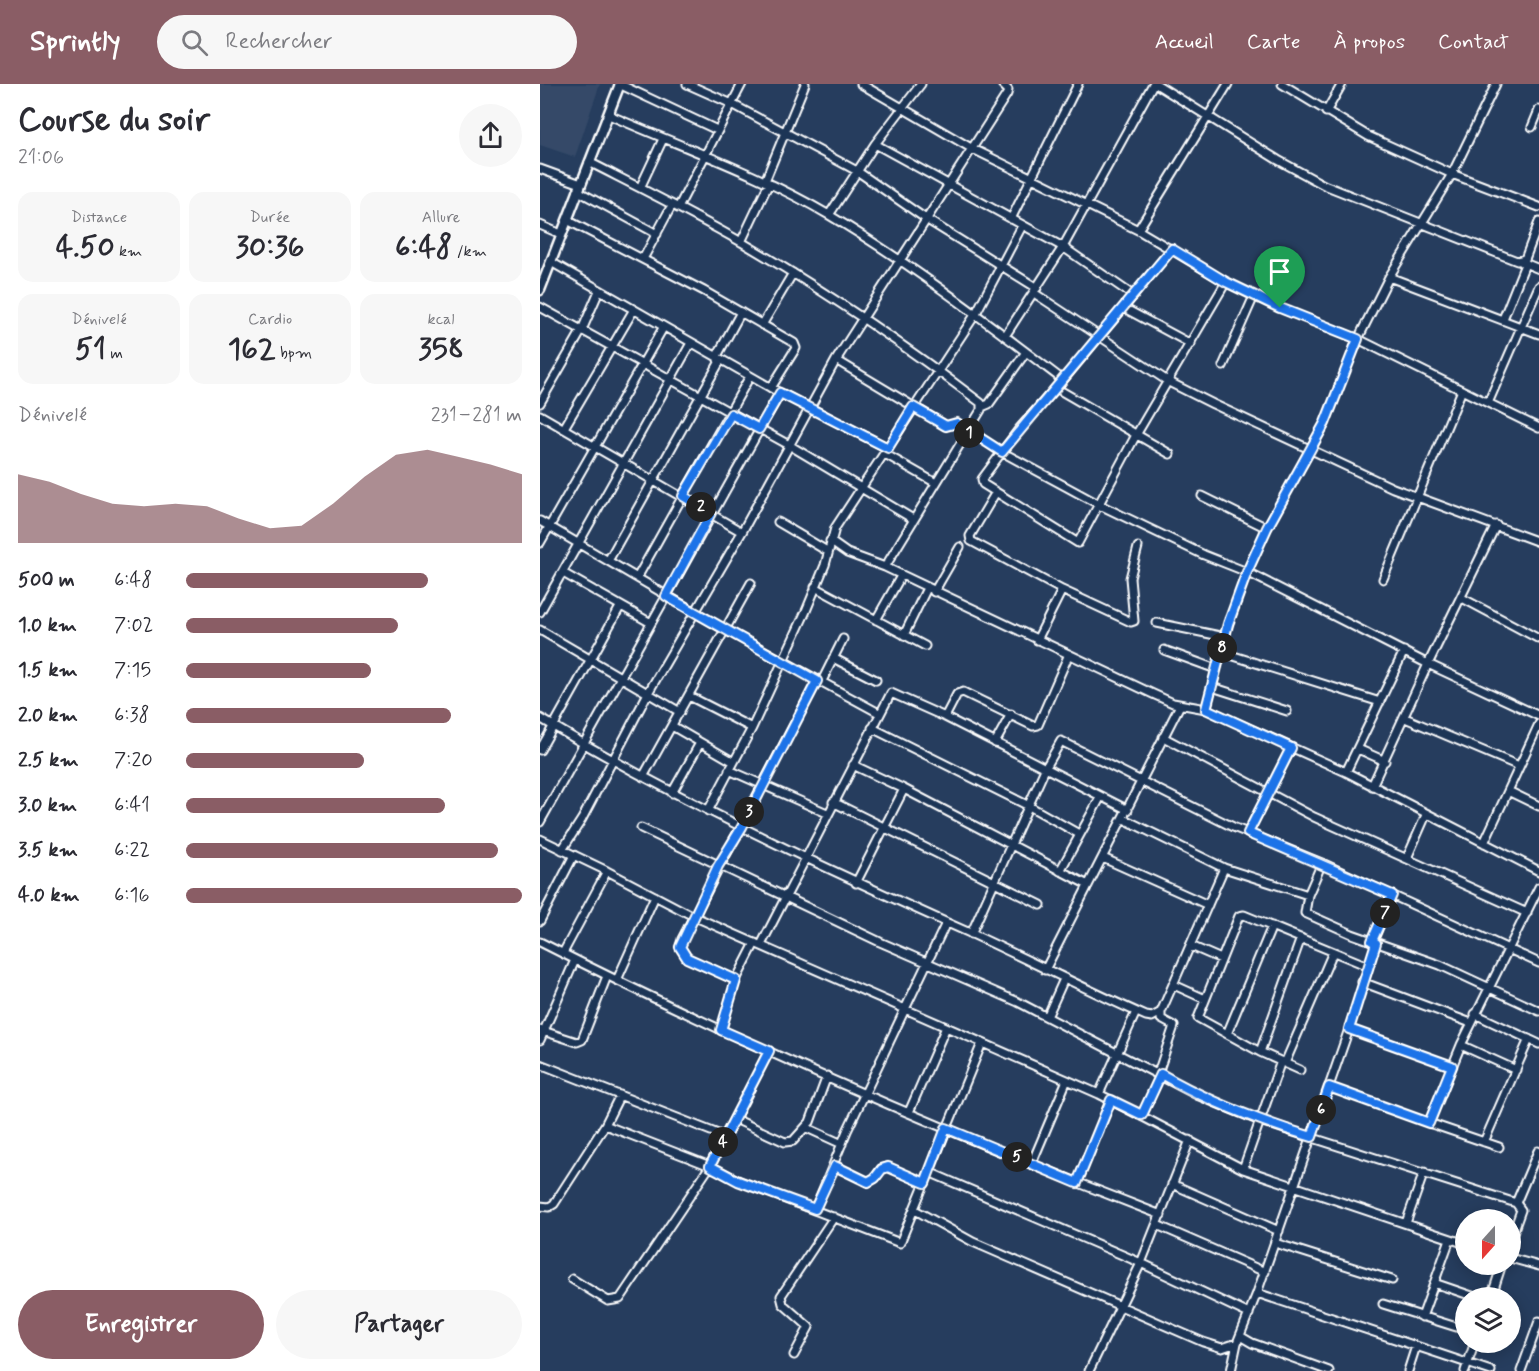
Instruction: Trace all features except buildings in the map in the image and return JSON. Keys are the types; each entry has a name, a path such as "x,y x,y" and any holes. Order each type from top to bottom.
{"street":[{"path":"540,290 619,84 717,130"},
{"path":"687,84 732,104 857,171 926,219 1002,265 1098,337 1169,382 1393,488 1539,542"},
{"path":"644,259 704,156 742,84"},
{"path":"741,242 805,84"},
{"path":"861,84 900,108 1032,180 1138,230 1226,282 1358,339 1539,428"},
{"path":"829,214 874,144 921,84"},
{"path":"562,850 613,762 648,693 742,532 836,360 901,263 971,147 1007,94 1007,88 1002,84"},
{"path":"1011,219 1078,84"},
{"path":"1005,336 1063,248 1154,84 1315,180 1421,225 1539,269"},
{"path":"1138,230 1228,84"},
{"path":"1282,84 1368,136 1452,174 1539,207"},
{"path":"1326,112 1342,84"},
{"path":"1206,709 1225,637 1247,572 1267,528 1325,423 1358,339 1389,277 1452,174 1496,84"},
{"path":"1533,127 1539,110"},
{"path":"609,115 767,182 829,214 1005,336 1063,380"},
{"path":"640,188 663,139"},
{"path":"874,144 1063,248 1134,296"},
{"path":"589,162 675,206 793,273 937,370 982,407"},
{"path":"540,169 580,187 657,234"},
{"path":"567,220 741,312 796,346 771,388"},
{"path":"1503,319 1539,222"},
{"path":"540,225 561,234"},
{"path":"708,811 752,728 783,661 825,565 830,541 843,515 863,488 913,407 975,315 1022,226"},
{"path":"1172,249 1002,452 981,482 1078,543 1136,435 1226,282"},
{"path":"551,262 633,311 886,451 936,483"},
{"path":"762,325 793,273"},
{"path":"1389,277 1539,334"},
{"path":"1488,404 1539,286"},
{"path":"540,403 582,330 599,291"},
{"path":"1223,366 1254,296"},
{"path":"540,307 789,445 913,519"},
{"path":"1124,308 1191,344"},
{"path":"564,428 633,311"},
{"path":"608,561 719,363 717,356 741,312"},
{"path":"540,543 663,327"},
{"path":"540,612 691,343"},
{"path":"885,567 966,431 982,407 989,404 1026,352"},
{"path":"836,360 946,426 955,423 1002,452 1100,505 1204,555 1247,572 1428,664 1539,717"},
{"path":"637,578 731,414 750,376"},
{"path":"1056,388 1170,454"},
{"path":"1383,579 1462,390"},
{"path":"540,822 780,393"},
{"path":"540,415 742,532"},
{"path":"996,492 970,536 971,541 1062,590 1133,622 1130,578 1138,547"},
{"path":"1202,496 1267,528"},
{"path":"540,521 724,629 879,713"},
{"path":"778,522 827,551"},
{"path":"1372,786 1496,525"},
{"path":"830,541 847,554 885,567 1180,705 1206,709 1346,772 1539,871"},
{"path":"904,635 960,547"},
{"path":"563,573 651,623"},
{"path":"876,620 902,576"},
{"path":"643,777 751,583"},
{"path":"814,587 925,646"},
{"path":"1037,640 1062,590"},
{"path":"1462,598 1539,639"},
{"path":"540,750 620,607"},
{"path":"1156,623 1225,637"},
{"path":"540,630 680,712"},
{"path":"736,980 687,958 680,947 682,939 718,866 742,827 762,785 843,639"},
{"path":"1164,650 1216,669"},
{"path":"1346,772 1404,651"},
{"path":"1221,652 1380,702"},
{"path":"945,717 960,692 1033,726 1038,725 1069,654"},
{"path":"833,658 876,680"},
{"path":"1212,687 1287,711"},
{"path":"721,1030 736,980 785,897 891,693 945,717 1100,798 1128,810"},
{"path":"689,696 752,728"},
{"path":"1045,970 1124,819 1180,705"},
{"path":"995,743 1011,714"},
{"path":"540,718 613,762 672,793 856,883 971,934 1136,1012 1152,1017 1161,1012"},
{"path":"1405,718 1519,766"},
{"path":"1484,843 1539,724"},
{"path":"672,726 734,762"},
{"path":"872,728 1029,806 1079,834"},
{"path":"1163,737 1268,794 1527,913"},
{"path":"971,934 1045,769 1061,741 1248,833 1322,863 1539,963"},
{"path":"672,793 700,743"},
{"path":"1248,833 1291,748"},
{"path":"1358,749 1385,761"},
{"path":"853,765 904,789 1088,885"},
{"path":"729,770 827,813"},
{"path":"856,883 904,789"},
{"path":"1508,791 1539,806"},
{"path":"1060,871 1100,798"},
{"path":"833,802 1041,905"},
{"path":"1407,858 1426,815"},
{"path":"1124,819 1224,868 1308,895"},
{"path":"641,828 718,866 1047,1017 1159,1073 1199,1096 1260,1121 1516,1203 1520,1209"},
{"path":"540,840 607,871 693,916 1099,1094 1243,1169 1455,1241"},
{"path":"540,921 574,855"},
{"path":"1103,858 1209,905"},
{"path":"1322,863 1308,895 1305,913 1374,942 1489,985 1539,1011"},
{"path":"1142,1115 1174,1026 1161,1019 1161,1012 1224,868"},
{"path":"563,954 607,871"},
{"path":"1429,1123 1475,1014 1489,985 1511,949 1539,888"},
{"path":"1231,1371 1238,1339 1265,1272 1312,1137 1349,1029 1374,942 1392,895"},
{"path":"617,980 655,896"},
{"path":"1300,1070 1260,1052 1198,1018 1239,916 1244,915 1368,966"},
{"path":"815,1209 835,1166 842,1144 946,923"},
{"path":"1227,1034 1272,926"},
{"path":"1260,1052 1301,938"},
{"path":"540,942 721,1030 946,1128 1077,1183 1161,1215"},
{"path":"1191,946 1221,958"},
{"path":"1243,1169 1283,1062 1333,952"},
{"path":"540,1040 542,1030 575,960"},
{"path":"542,1030 577,1042 582,1040 607,976"},
{"path":"1047,1017 1064,979"},
{"path":"1362,982 1471,1023"},
{"path":"1174,985 1205,999"},
{"path":"1099,1094 1136,1012"},
{"path":"1475,1014 1539,1044"},
{"path":"909,1112 946,1027"},
{"path":"1349,1029 1452,1066"},
{"path":"1484,1142 1529,1039"},
{"path":"605,1125 710,1166 738,1181 900,1243 982,1043"},
{"path":"1461,1045 1516,1070"},
{"path":"572,1279 608,1301 620,1299 710,1166 769,1051"},
{"path":"540,1064 726,1137"},
{"path":"735,1119 785,1142 798,1138 807,1128 827,1076"},
{"path":"1032,1163 1067,1080"},
{"path":"1329,1087 1498,1147"},
{"path":"540,1206 549,1207 554,1204 605,1125 620,1095"},
{"path":"1077,1183 1111,1100"},
{"path":"807,1128 842,1144"},
{"path":"1089,1371 1141,1263 1190,1140"},
{"path":"1516,1203 1539,1151"},
{"path":"835,1166 868,1182 875,1178 882,1169 888,1167 925,1183"},
{"path":"929,1172 1141,1263 1249,1314"},
{"path":"1406,1223 1424,1172"},
{"path":"1172,1184 1279,1231"},
{"path":"915,1210 973,1242 1214,1347 1222,1348 1238,1339 1329,1371"},
{"path":"794,1355 809,1327 783,1304 781,1296 834,1217"},
{"path":"1157,1225 1265,1272"},
{"path":"1422,1317 1450,1239"},
{"path":"1275,1243 1392,1280"},
{"path":"1521,1261 1539,1266"},
{"path":"1434,1283 1455,1290"},
{"path":"1257,1293 1416,1346 1466,1367 1491,1371"},
{"path":"1383,1304 1455,1327"},
{"path":"1521,1371 1539,1321"},
{"path":"1408,1371 1416,1346"}],"shaded area":[{"path":"540,84 600,84 575,157 540,145"}],"route":[{"path":"1172,249 1226,282 1280,308 1358,339 1325,423 1267,528 1247,572 1228,624 1206,709 1291,748 1248,833 1392,895 1372,941 1376,943 1349,1029 1402,1046 1452,1066 1429,1123 1329,1087 1312,1137 1260,1121 1199,1096 1161,1074 1142,1115 1111,1100 1077,1183 946,1128 925,1183 888,1167 884,1167 872,1181 868,1182 835,1166 815,1209 738,1181 710,1166 769,1051 721,1030 736,980 687,958 680,947 718,866 742,827 780,748 817,681 666,596 711,513 683,496 731,414 759,429 780,393 888,448 913,407 946,426 957,423 966,431 1002,452 1172,249"}]}
